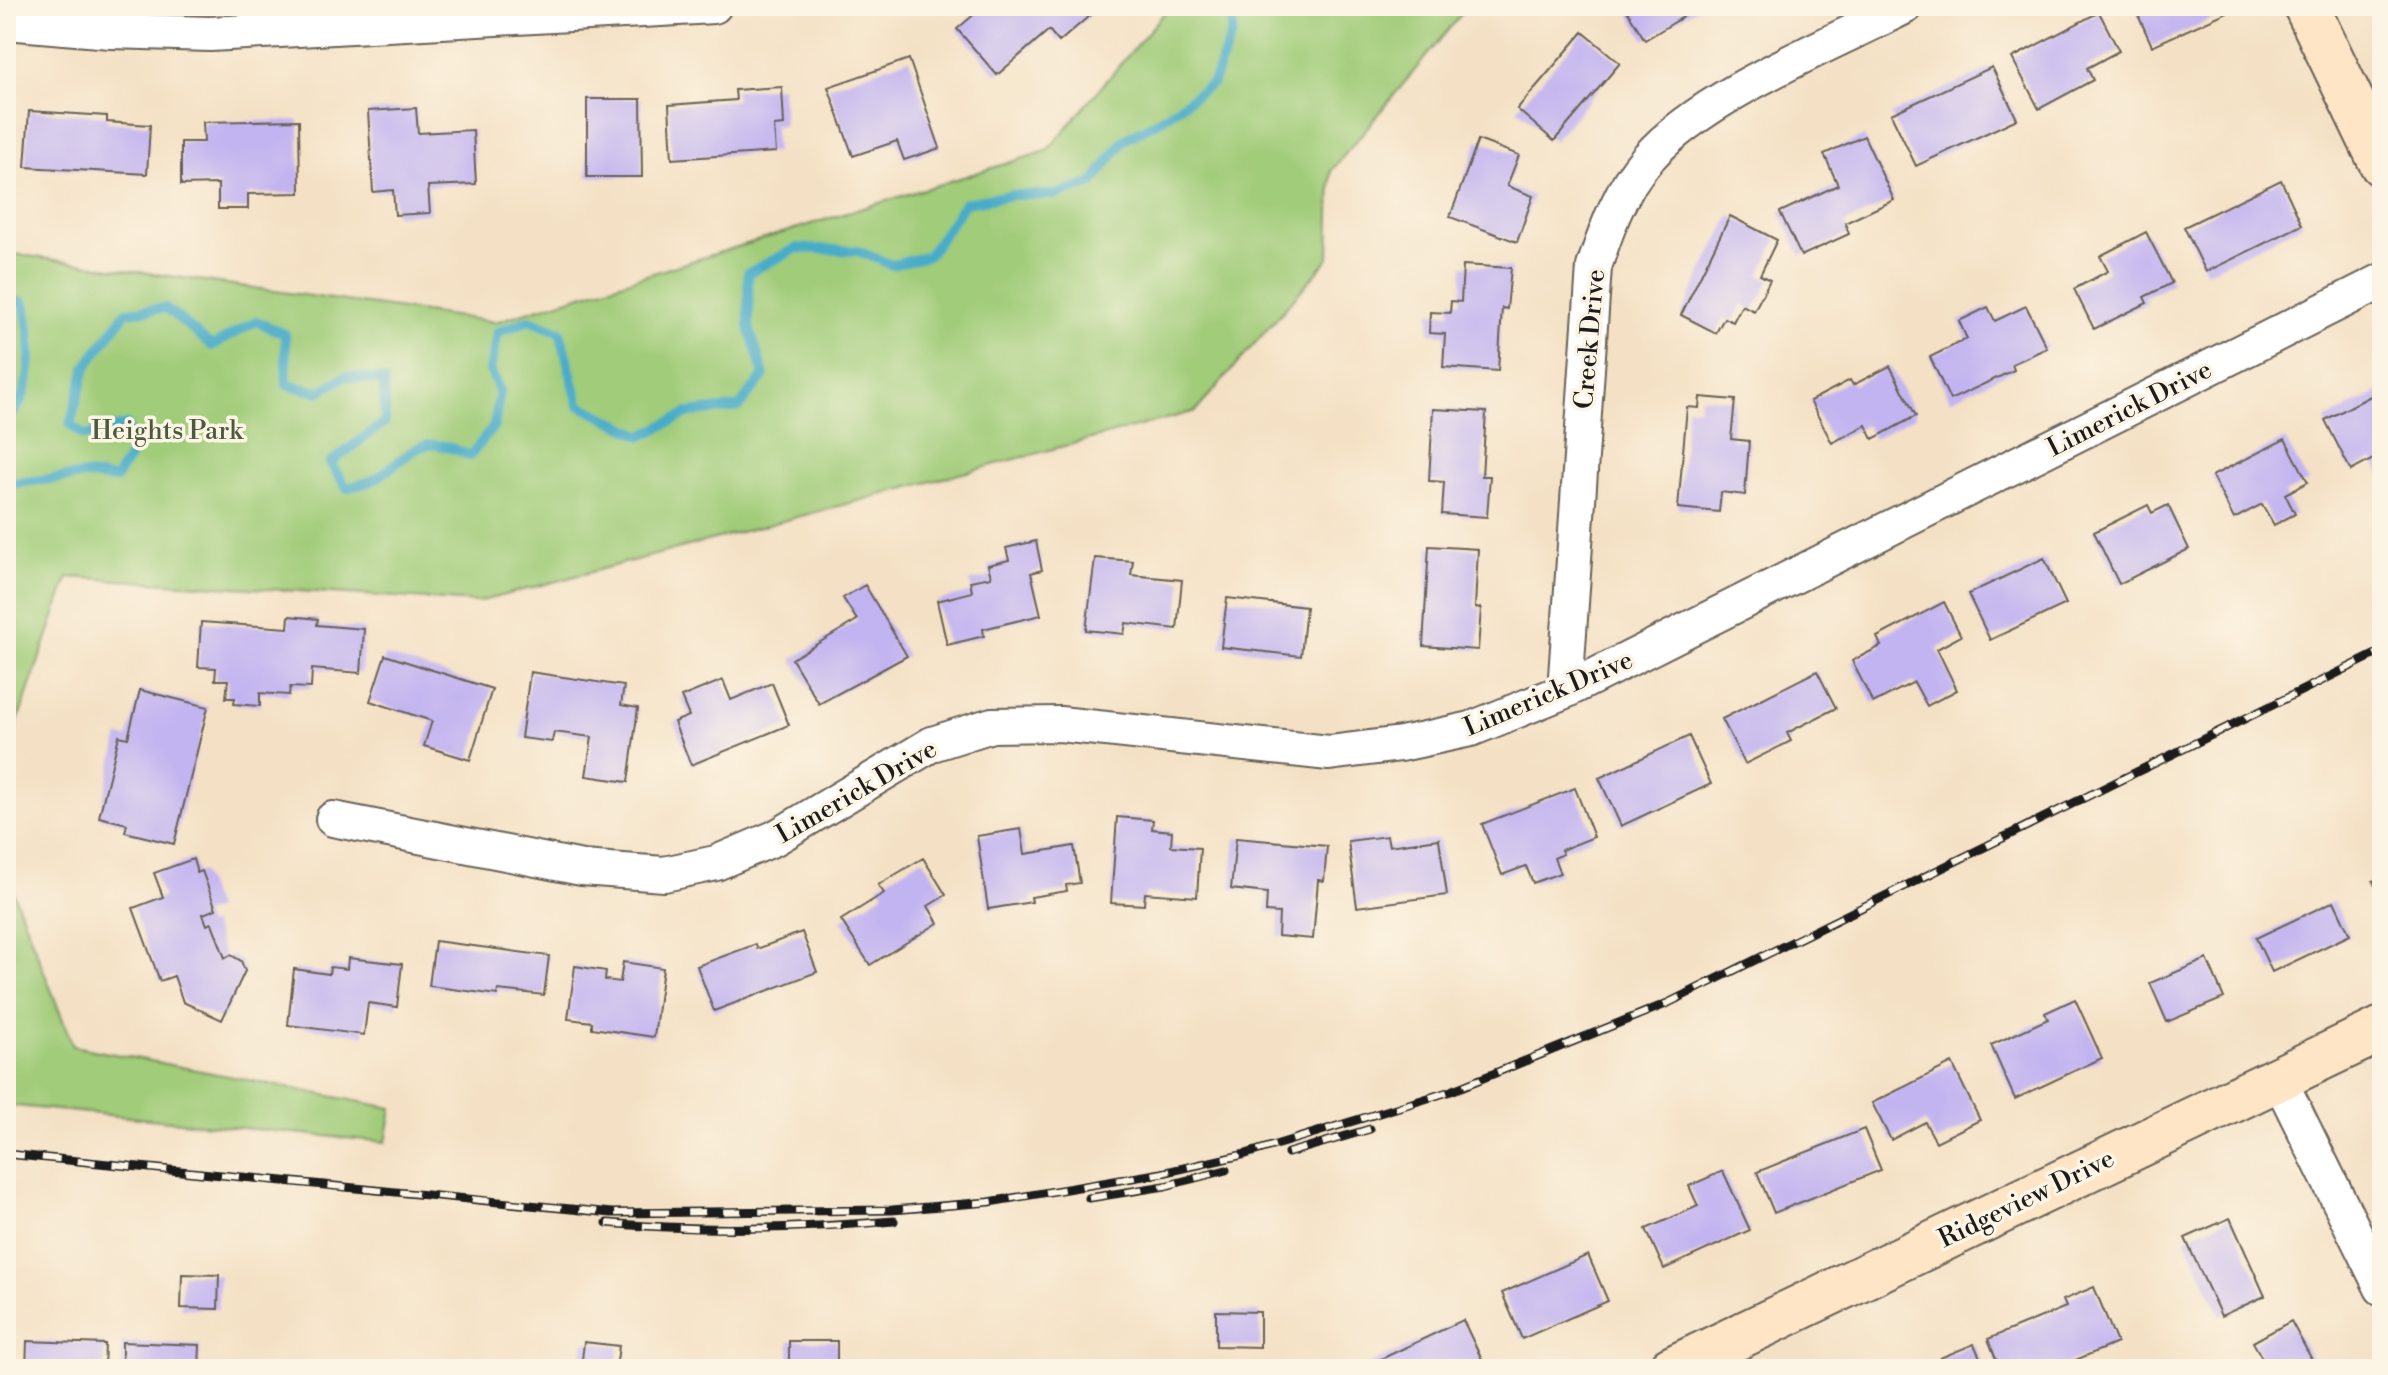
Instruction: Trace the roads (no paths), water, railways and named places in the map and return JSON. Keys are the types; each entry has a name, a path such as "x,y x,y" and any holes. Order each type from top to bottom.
{"street":[{"path":"6,22 111,31 210,34 393,16 714,6"},
{"name":"Creek Drive","path":"1565,691 1594,267 1614,208 1647,158 1693,117 1906,6"},
{"path":"2306,6 2382,164"},
{"name":"Limerick Drive","path":"333,819 582,868 664,874 716,863 775,838 932,744 992,725 1060,724 1329,753 1401,744 1471,729 1565,691 2382,281"},
{"name":"Ridgeview Drive","path":"1671,1369 2382,1029"},
{"path":"2278,1077 2382,1288"}],"waterway":[{"path":"6,484 86,475 115,479 132,453 127,425 84,436 70,424 86,367 126,312 166,308 212,346 256,321 285,334 287,385 319,392 346,376 384,381 385,422 330,463 347,488 374,480 410,453 429,445 440,445 470,456 494,426 500,392 490,370 498,332 529,320 560,332 579,405 642,436 688,413 739,407 764,375 749,327 748,273 797,248 858,251 892,265 928,256 965,203 1012,195 1055,195 1093,183 1124,140 1162,119 1213,83 1232,34 1233,6"},
{"path":"6,302 23,302 30,347 30,364 22,397 16,410 6,419"}],"railway":[{"path":"6,1154 612,1213 892,1210 989,1202 1162,1173 1246,1154 1451,1091 1668,1003 2382,651"},
{"path":"1288,1153 1370,1129"},
{"path":"1089,1198 1165,1186 1226,1170"},
{"path":"607,1223 679,1228 750,1228 894,1221"}],"park label":[{"name":"Heights Park","path":"167,430"}]}
